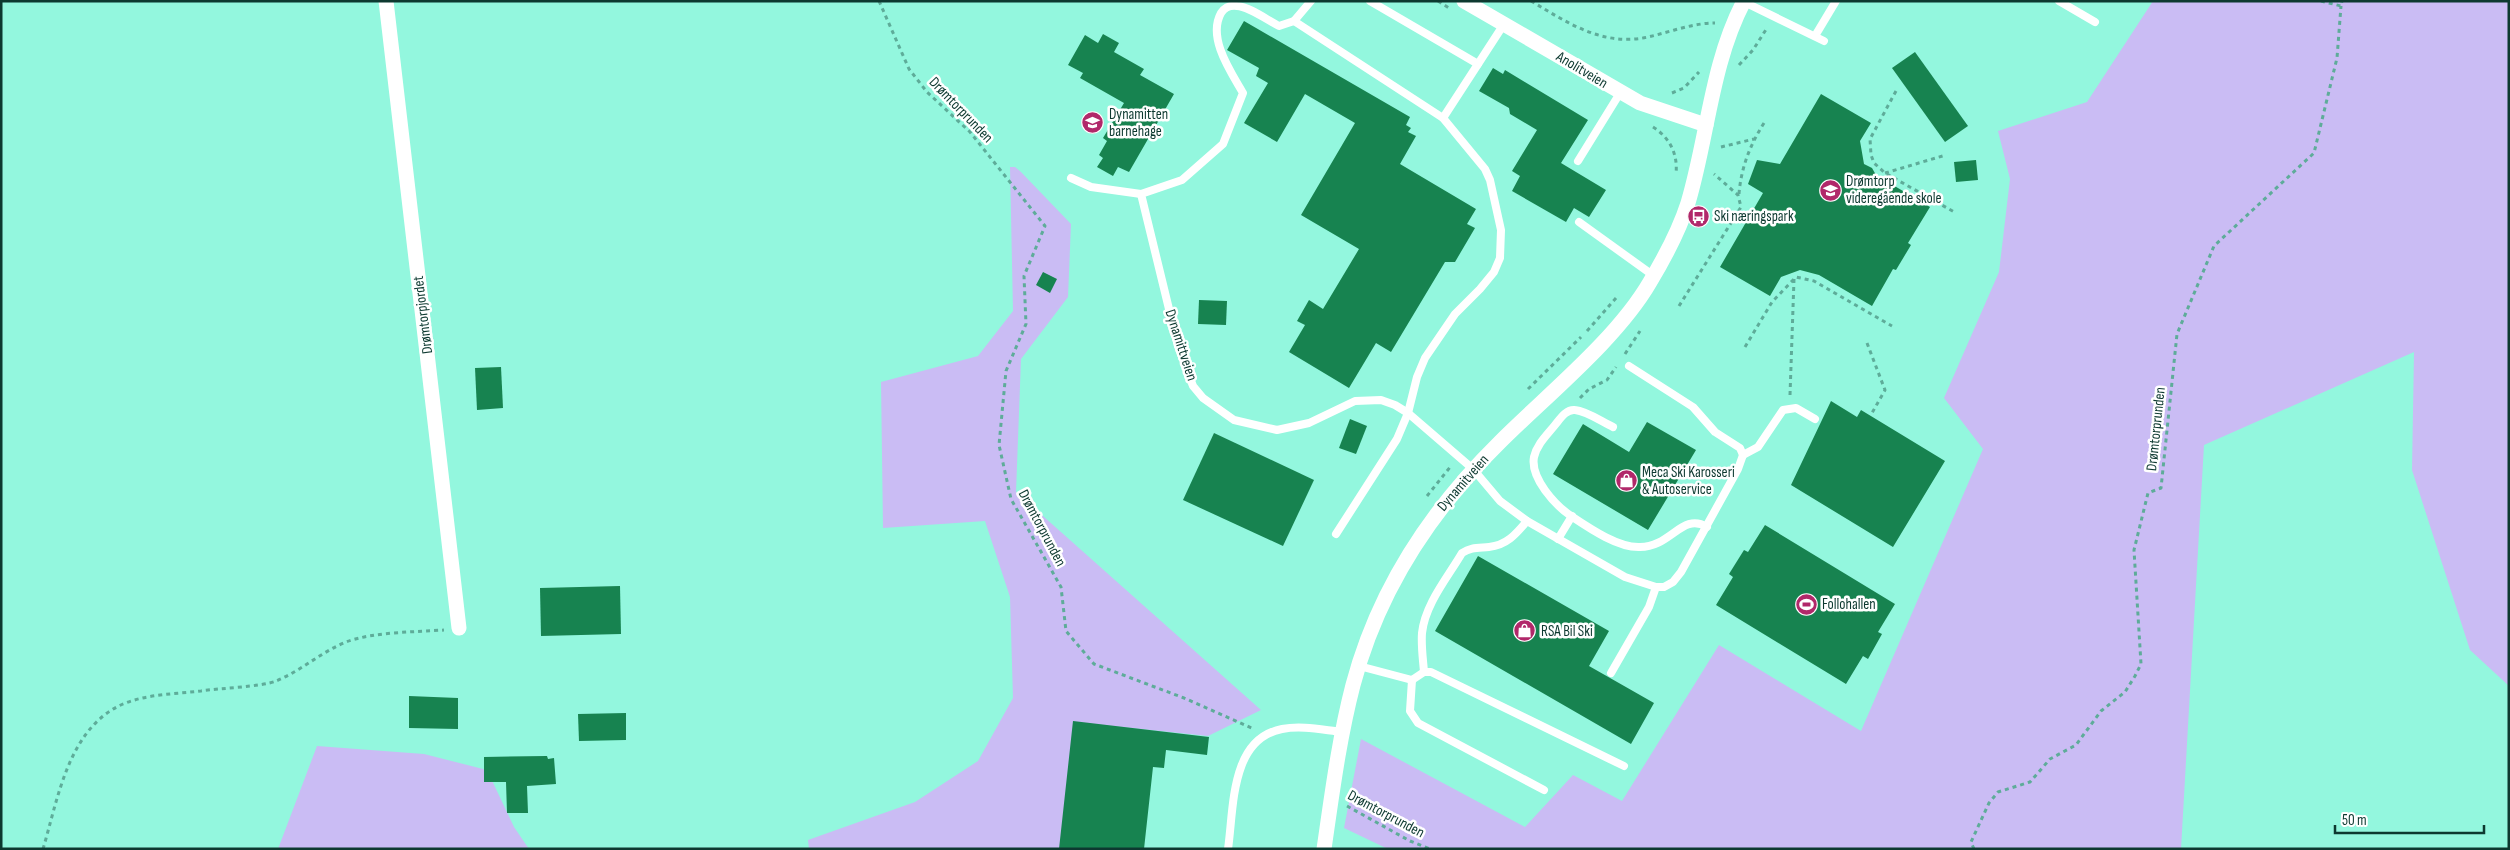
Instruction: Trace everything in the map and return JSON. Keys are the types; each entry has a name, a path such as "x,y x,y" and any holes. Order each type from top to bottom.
{"street":[{"name":"Drømtorpjordet","path":"386,1 459,628"},
{"name":"Anolitveien","path":"1464,1 1620,93 1662,112 1706,125"},
{"name":"Dynamitveien","path":"1324,849 1343,732 1359,666 1377,616 1401,568 1435,515 1473,469 1615,328 1654,276 1682,218 1696,169 1720,64 1732,28 1744,1"}],"lane":[{"path":"1071,178 1091,187 1141,194 1182,180 1223,144 1243,92 1230,69 1219,42 1216,29 1223,10 1229,6 1239,6 1279,26 1294,21 1311,1"},
{"path":"1370,1 1478,64"},
{"path":"1744,1 1824,41"},
{"path":"1815,36 1836,1"},
{"path":"2058,1 2095,22"},
{"path":"1294,21 1444,118 1485,169 1490,180 1501,230 1502,248 1494,272 1455,314 1425,358 1417,377 1408,413 1396,439 1336,534"},
{"path":"1444,118 1504,24"},
{"path":"1578,162 1620,93"},
{"name":"Dynamittveien","path":"1141,194 1178,346 1193,386 1203,398 1234,420 1277,430 1309,423 1355,401 1381,400 1408,413 1473,469 1500,501 1527,521 1625,578 1656,587"},
{"path":"1579,222 1654,276"},
{"path":"1629,366 1693,407 1715,432 1740,448 1743,455"},
{"path":"1611,673 1649,607 1656,587 1664,587 1673,582 1691,557 1743,455 1758,447 1779,414 1789,408 1796,408 1815,419"},
{"path":"1613,427 1577,410 1570,410 1562,415 1540,444 1534,456 1534,466 1541,482 1558,505 1572,516 1615,541 1638,548 1657,545 1684,525 1692,522 1699,522 1707,527"},
{"path":"1558,539 1572,516"},
{"path":"1424,672 1422,648 1424,624 1429,609 1462,553 1468,549 1499,545 1507,541 1527,521"},
{"path":"1359,666 1412,680 1424,672 1437,675 1624,766"},
{"path":"1412,680 1410,711 1418,723 1544,790"},
{"path":"1228,849 1239,769 1250,747 1266,734 1293,728 1343,732"}],"path":[{"name":"Drømtorprunden","path":"879,1 909,69 926,92 970,132 1045,226 1024,276 1026,324 1006,371 999,445 1011,499 1061,587 1066,631 1094,664 1192,702 1266,734"},
{"path":"1531,1 1587,32 1615,40 1646,38 1700,24 1716,23"},
{"path":"2321,1 2341,6"},
{"name":"Drømtorprunden","path":"1974,849 1971,842 1993,797 1998,792 2030,782 2050,759 2076,745 2101,711 2125,692 2141,664 2134,550 2148,493 2161,488 2176,334 2214,246 2314,153 2337,58 2342,1"},
{"path":"1735,69 1753,50 1774,15"},
{"path":"1896,91 1870,139 1871,155 1874,163 1884,173 1956,214"},
{"path":"1738,195 1740,177 1754,139 1764,123"},
{"path":"1721,147 1754,139"},
{"path":"1884,173 1946,156"},
{"path":"1679,306 1739,213 1742,202 1738,195 1714,174"},
{"path":"1745,347 1772,302 1796,277 1814,282 1892,326"},
{"path":"1789,408 1794,278"},
{"path":"1570,410 1589,389 1607,380 1640,331"},
{"path":"1867,343 1885,390 1872,413"},
{"path":"43,849 60,786 73,757 104,716 122,705 144,698 275,682 346,642 388,634 459,628"},
{"name":"Drømtorprunden","path":"1331,798 1410,841 1430,849"}],"shaded area":[{"path":"2153,1 2509,1 2509,686 2470,650 2412,470 2414,352 2204,445 2181,849 1388,849 1344,828 1361,739 1525,827 1573,775 1622,801 1719,645 1861,731 1983,449 1944,398 1999,272 2010,179 1998,131 2087,102"},
{"path":"1010,167 1015,167 1021,172 1071,224 1068,297 1021,359 1016,492 1261,710 1208,736 1074,722 1060,849 809,849 808,840 915,802 978,761 1013,698 1010,597 985,521 883,528 881,382 978,356 1013,311"},
{"path":"317,746 424,754 487,770 514,827 529,849 278,849"}],"building":[{"path":"1244,21 1410,117 1406,125 1411,128 1408,132 1416,136 1400,164 1476,209 1467,224 1475,228 1455,262 1445,262 1391,352 1376,343 1349,388 1289,352 1305,325 1297,321 1309,300 1323,309 1359,249 1301,215 1355,123 1305,94 1277,142 1244,123 1268,83 1256,76 1259,68 1227,50"},
{"path":"1103,34 1119,43 1114,52 1144,69 1140,75 1174,94 1129,172 1118,167 1113,176 1097,167 1103,158 1099,155 1107,141 1103,138 1124,103 1080,78 1083,73 1068,65 1085,35 1098,43"},
{"path":"1915,52 1968,126 1945,142 1892,68"},
{"path":"1493,68 1503,74 1505,70 1588,120 1561,163 1606,190 1589,217 1574,208 1566,222 1512,191 1520,176 1512,171 1537,130 1510,114 1509,108 1479,91"},
{"path":"1821,94 1871,123 1860,141 1864,164 1872,168 1876,175 1930,207 1908,243 1911,245 1896,270 1893,269 1872,306 1819,275 1800,270 1781,277 1770,296 1720,267 1763,193 1748,184 1757,160 1780,164"},
{"path":"1976,160 1978,180 1956,182 1954,162"},
{"path":"1043,272 1057,279 1050,293 1036,285"},
{"path":"1199,300 1227,301 1226,325 1198,324"},
{"path":"501,367 503,408 477,410 475,368"},
{"path":"1831,401 1857,417 1861,410 1945,461 1893,547 1791,485"},
{"path":"1350,419 1367,426 1356,454 1339,448"},
{"path":"1647,422 1696,450 1648,530 1553,474 1583,424 1629,452"},
{"path":"1214,433 1314,480 1283,546 1183,500"},
{"name":"Follohallen","path":"1765,525 1895,604 1878,632 1882,634 1868,659 1863,656 1846,684 1716,605 1733,577 1729,574 1744,550 1748,552"},
{"path":"1478,556 1609,631 1589,666 1654,703 1631,744 1435,631"},
{"path":"620,586 621,634 541,636 540,588"},
{"path":"409,696 458,698 458,729 409,728"},
{"path":"626,713 626,740 579,741 578,714"},
{"path":"1073,721 1209,737 1207,755 1166,750 1164,768 1153,767 1144,849 1059,849"},
{"path":"547,756 548,759 554,758 556,784 527,786 528,813 507,813 506,782 484,782 484,757"}],"place":[{"name":"Dynamitten barnehage","path":"1093,123"},
{"name":"Drømtorp videregående skole","path":"1830,190"},
{"name":"Ski næringspark","path":"1698,216"},
{"name":"Meca Ski Karosseri & Autoservice","path":"1626,481"},
{"name":"Follohallen","path":"1806,604"},
{"name":"RSA Bil Ski","path":"1525,631"}]}
